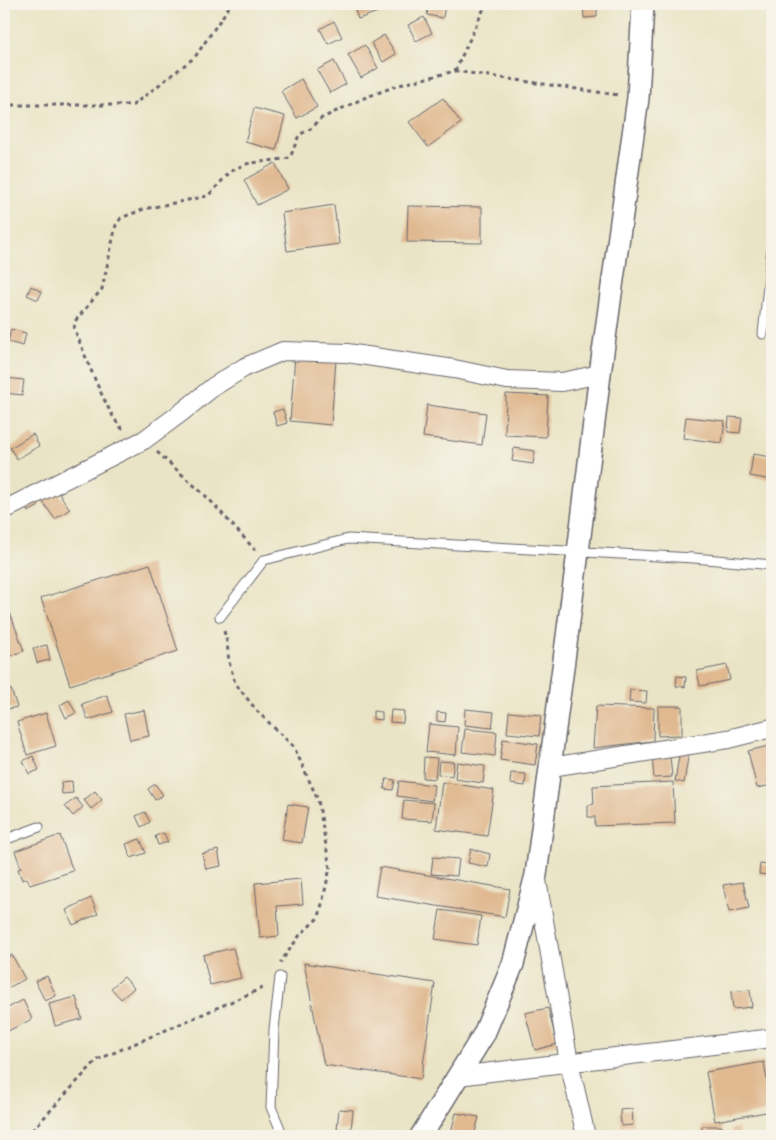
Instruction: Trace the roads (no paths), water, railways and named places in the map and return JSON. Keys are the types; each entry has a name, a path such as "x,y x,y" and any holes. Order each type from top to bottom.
{"street":[{"path":"421,1136 484,1034 513,964 536,875 600,374 638,98 643,4"},
{"path":"4,510 144,440 213,387 245,367 282,351 347,352 454,369 507,380 562,382 600,374"},
{"path":"551,767 728,739 772,728"},
{"path":"536,875 569,1062 586,1136"},
{"path":"458,1076 772,1038"}],"lane":[{"path":"763,334 772,247"},
{"path":"220,617 264,560 348,540 694,558 772,565"},
{"path":"4,840 39,827"},
{"path":"280,977 274,1029 271,1107 283,1136"}]}
